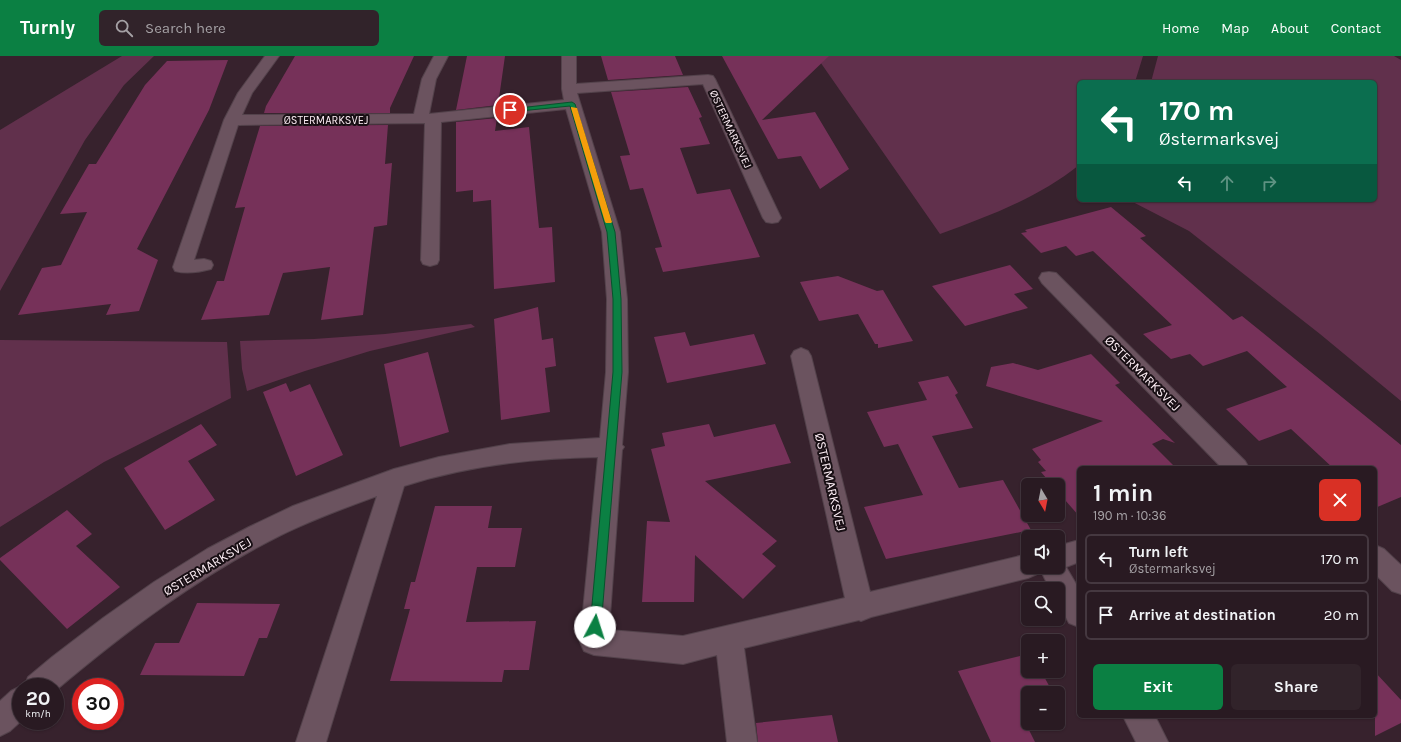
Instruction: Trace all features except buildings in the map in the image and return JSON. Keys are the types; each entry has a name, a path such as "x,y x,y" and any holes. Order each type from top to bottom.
{"street":[{"path":"204,265 182,267 232,120 245,93 272,56"},
{"path":"430,260 427,119 423,96 428,79 440,56"},
{"path":"569,56 571,97 611,232 617,299 617,372 612,447 594,642 683,650 861,608 1021,568"},
{"name":"ØSTERMARKSVEJ","path":"232,120 427,119 571,97 708,79 772,218"},
{"name":"ØSTERMARKSVEJ","path":"1049,278 1235,466"},
{"name":"ØSTERMARKSVEJ","path":"801,356 861,608"},
{"name":"ØSTERMARKSVEJ","path":"49,678 91,643 164,591 244,542 315,508 394,479 450,464 508,453 562,448 612,447"},
{"path":"311,742 394,479"},
{"path":"1065,556 1077,552"},
{"path":"1377,558 1401,582"},
{"path":"1056,574 1077,611"},
{"path":"729,640 742,742"},
{"path":"0,721 12,710"},
{"path":"1139,718 1153,742"}],"shaded area":[{"path":"122,56 154,56 124,85 85,140 0,291 0,130"},
{"path":"816,56 1143,56 1136,80 1077,80 1077,166 1030,197 995,213 940,234"},
{"path":"1158,56 1394,56 1401,60 1401,401 1320,334 1189,231 1133,202 1377,202 1377,80 1152,80"},
{"path":"471,324 475,327 370,351 247,391 242,369 240,341 314,339 385,334"},
{"path":"0,340 227,342 231,398 104,462 0,527"}],"slow traffic":[{"path":"574,108 608,222"}],"route":[{"path":"510,110 572,104 611,232 617,299 617,372 612,447 595,627"}]}
